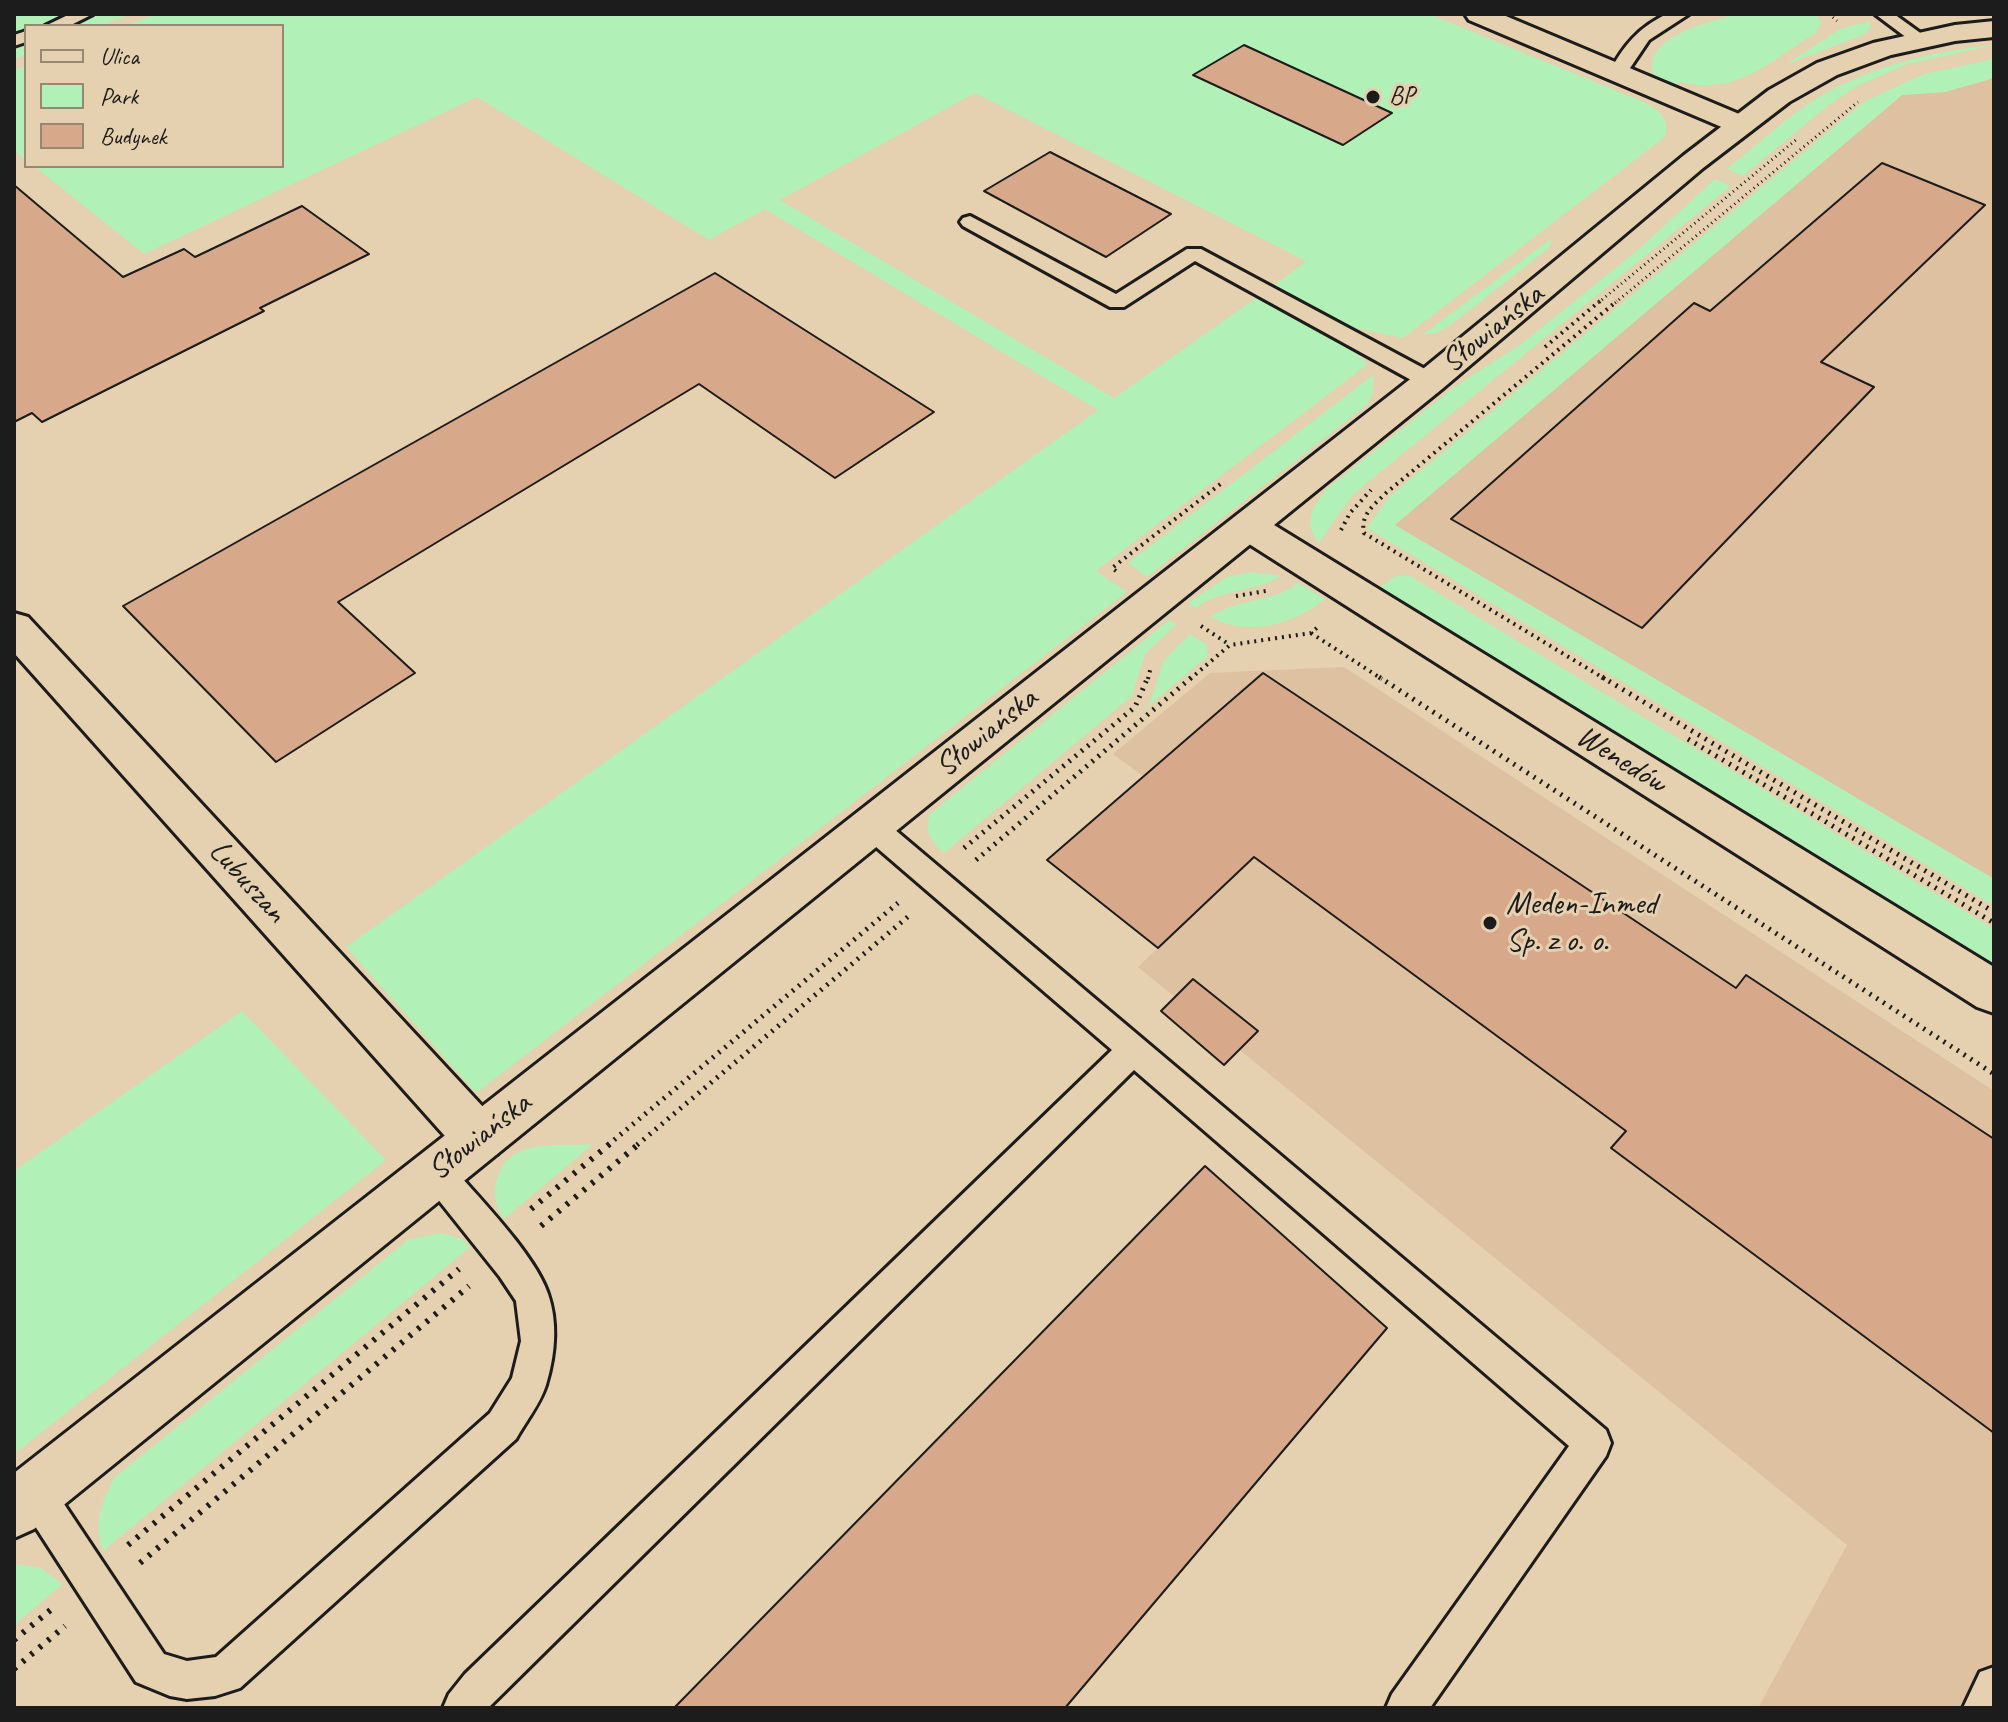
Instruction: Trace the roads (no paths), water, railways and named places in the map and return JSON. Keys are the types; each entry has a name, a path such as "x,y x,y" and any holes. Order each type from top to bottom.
{"main road":[{"path":"1478,14 1741,125"},
{"name":"Słowiańska","path":"25,1501 1430,381 1779,96 1827,69 1883,49 1994,29"},
{"name":"Wenedów","path":"1248,526 1994,992"},
{"name":"Lubuszan","path":"14,627 479,1138"}],"lane":[{"path":"58,24 85,14"},
{"path":"1618,73 1628,50 1638,38 1681,14"},
{"path":"1883,14 1921,40"},
{"path":"970,222 1117,303 1194,253 1430,381"},
{"path":"871,826 1593,1443 1406,1708"},
{"path":"463,1708 479,1688 1134,1049"},
{"path":"25,1501 101,1596 150,1668 171,1679 193,1682 226,1674 503,1426 528,1385 538,1341 532,1296 505,1256 436,1172"},
{"path":"1983,1708 1994,1686"}],"place":[{"name":"BP","path":"1373,97"},
{"name":"Meden-Inmed Sp. z o. o.","path":"1490,923"}]}
